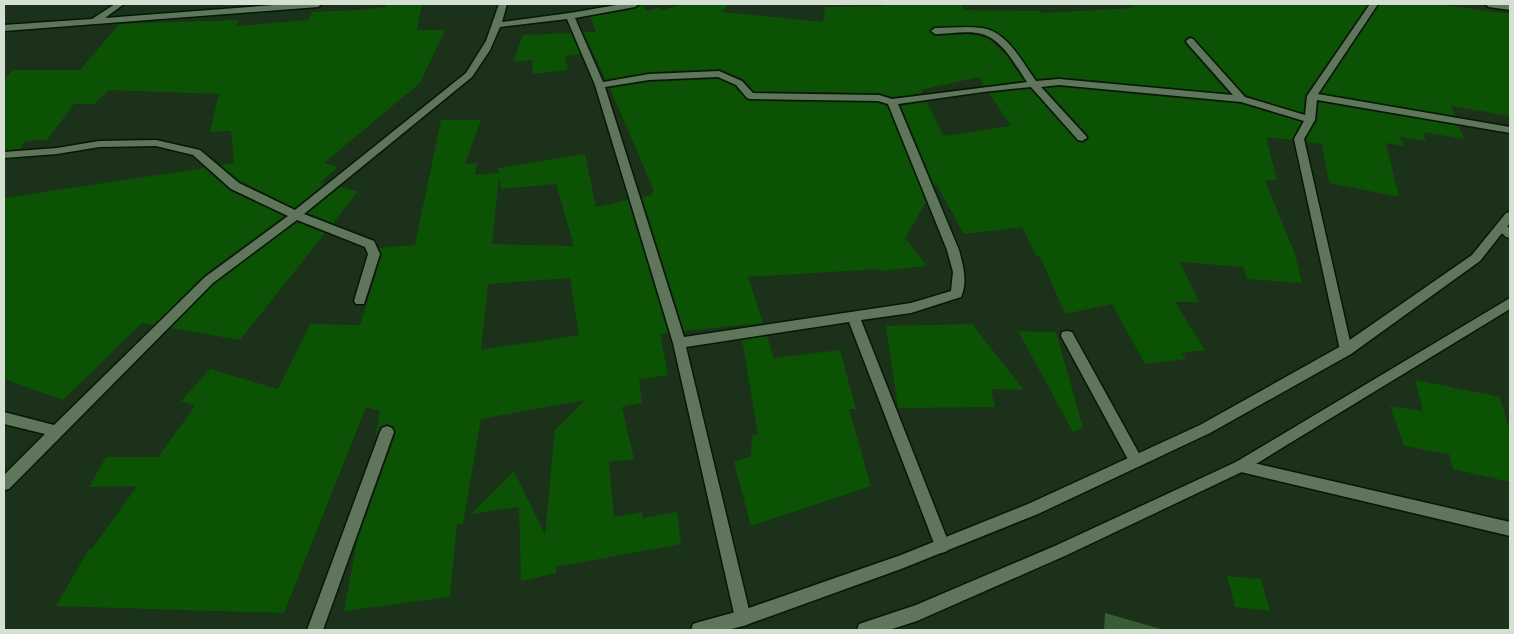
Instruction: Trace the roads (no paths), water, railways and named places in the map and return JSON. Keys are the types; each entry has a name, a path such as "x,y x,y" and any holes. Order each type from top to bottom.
{"street":[{"path":"94,20 120,4"},
{"path":"4,28 318,4"},
{"path":"4,484 55,431 209,280 296,215 469,75 480,62 498,26 502,4"},
{"path":"498,26 570,16 635,4"},
{"path":"1346,350 1299,139 1310,120 1312,96 1374,4"},
{"path":"1489,4 1510,7"},
{"path":"570,16 600,85 679,343 743,618"},
{"path":"935,31 982,31 996,37 1005,46 1033,84 1082,138"},
{"path":"1190,41 1242,98"},
{"path":"600,85 649,78 719,74 739,83 750,96 879,98 892,102 1033,84 1076,83 1242,98 1310,120"},
{"path":"1312,96 1510,130"},
{"path":"679,343 911,308 957,294 959,272 953,250 892,102"},
{"path":"4,155 57,151 100,144 156,143 196,152 235,186 296,215 370,244 374,254 360,301"},
{"path":"699,630 743,618 942,546 1033,509 1205,430 1346,350 1476,258 1506,231 1510,216"},
{"path":"865,630 917,613 1053,554 1241,466 1510,303"},
{"path":"853,317 942,546"},
{"path":"1067,336 1136,461"},
{"path":"4,418 55,431"},
{"path":"315,630 387,432"},
{"path":"1241,466 1510,529"}]}
